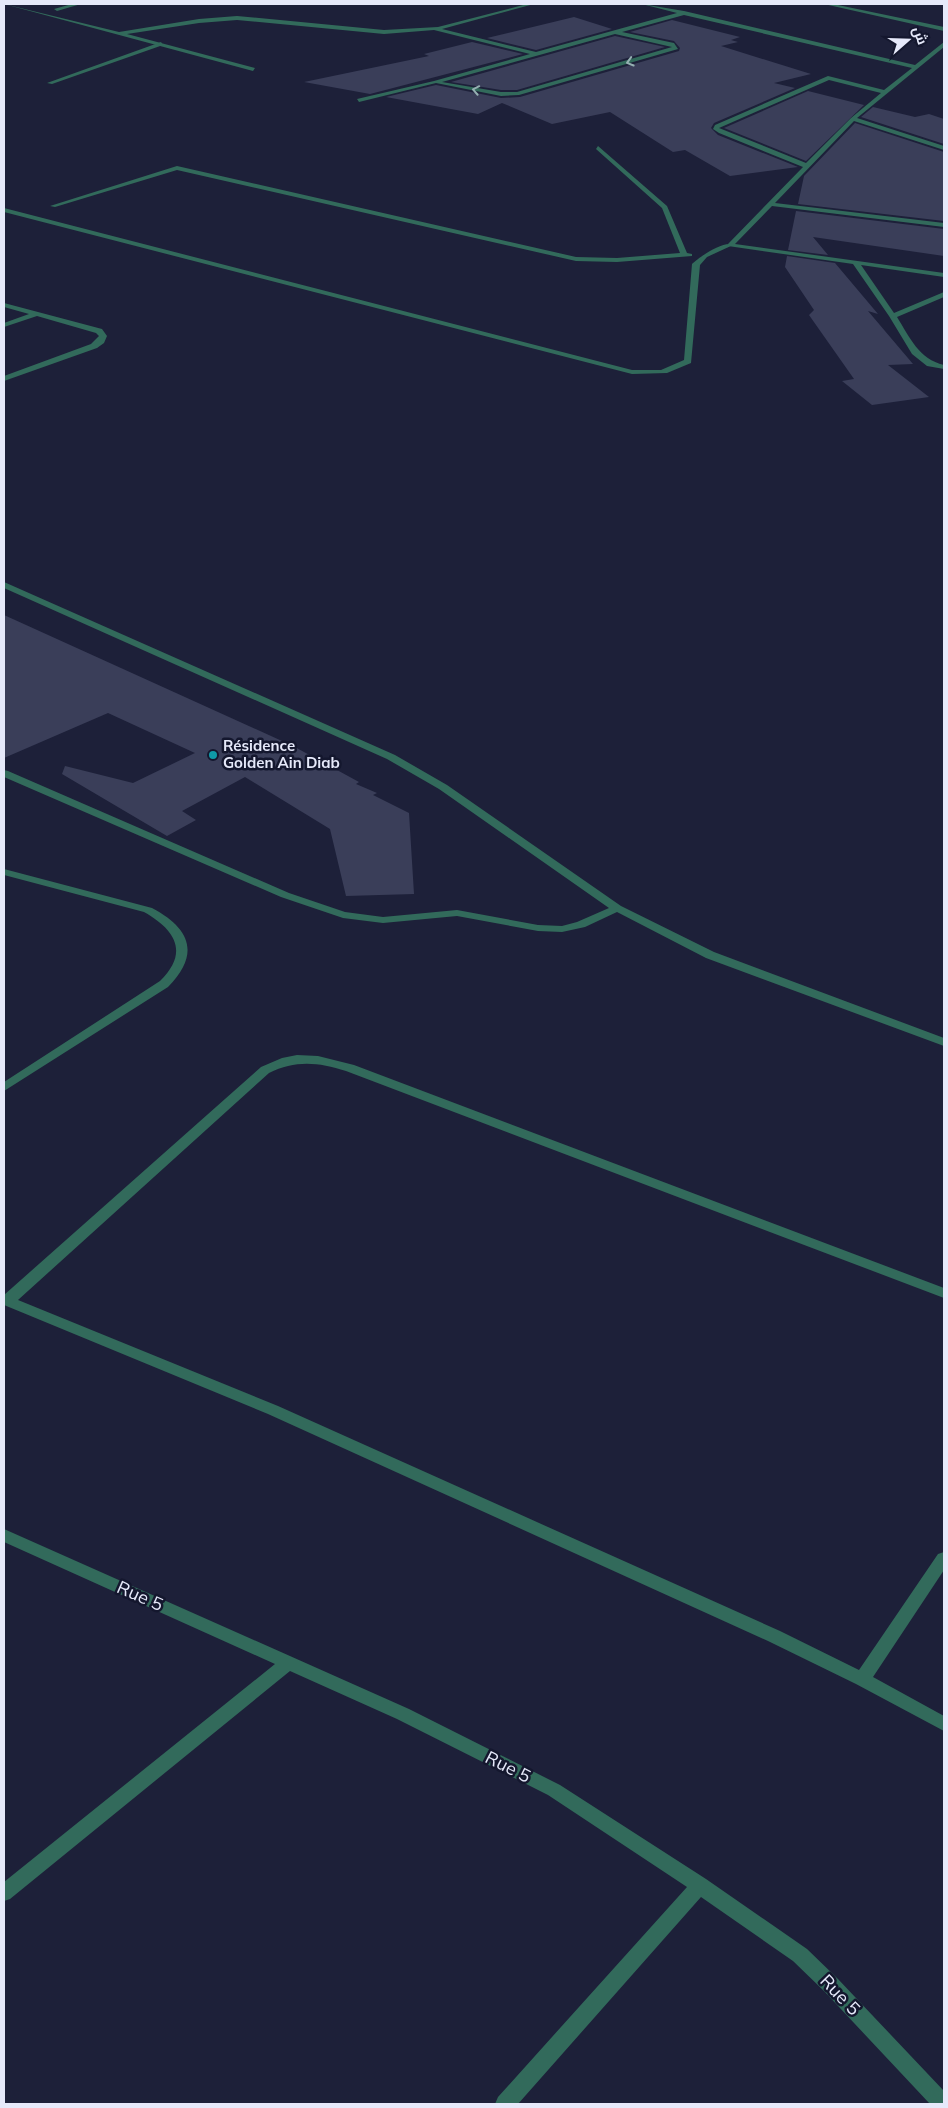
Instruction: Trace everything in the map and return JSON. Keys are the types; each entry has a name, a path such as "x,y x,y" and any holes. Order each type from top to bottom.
{"street":[{"path":"5,4 253,69"},
{"path":"56,9 78,4"},
{"path":"119,34 199,21 237,18 384,32 437,28 532,4"},
{"path":"644,4 916,67"},
{"path":"827,4 944,29"},
{"path":"358,100 435,82 684,13"},
{"path":"437,28 443,33 535,53"},
{"path":"435,82 501,94 517,94 677,47 612,32"},
{"path":"50,83 162,44"},
{"path":"4,210 632,372 660,373 674,370 688,361 696,264 705,256 730,245 853,119 944,44"},
{"path":"807,166 720,132 716,129 717,126 828,78 885,92"},
{"path":"853,119 944,148"},
{"path":"598,148 666,207 684,255"},
{"path":"53,206 177,168 576,259 617,260 684,255 705,256"},
{"path":"769,204 944,226"},
{"path":"730,245 944,275"},
{"path":"856,264 921,358 942,367"},
{"path":"893,316 944,294"},
{"path":"4,305 99,331 103,336 101,341 94,346 4,379"},
{"path":"4,325 36,314"},
{"path":"4,585 391,756 444,787 617,908 710,955 944,1042"},
{"path":"4,773 285,895 343,915 383,920 457,913 538,928 562,929 581,925 617,908"},
{"path":"4,872 154,912 167,920 173,927 184,952 179,969 164,984 4,1087"},
{"path":"944,1292 331,1061 305,1058 282,1061 265,1070 6,1301 273,1410 774,1636 862,1679 944,1724"},
{"name":"Rue 5","path":"4,1535 403,1714 554,1790 700,1885 800,1955 831,1985 943,2104"},
{"path":"862,1679 944,1558"},
{"path":"4,1893 288,1663"},
{"path":"504,2104 700,1885"}],"building":[{"path":"574,17 612,29 536,50 487,38"},
{"path":"672,20 740,37 731,40 738,42 721,46 811,74 774,83 795,88 714,123 711,128 718,135 798,167 730,176 685,150 673,152 610,112 552,124 502,103 478,114 386,97 436,85 501,98 520,97 679,51 680,48 674,41 630,32"},
{"path":"615,36 665,47 517,90 501,90 451,82"},
{"path":"472,42 523,54 370,94 304,82 429,56 424,54"},
{"path":"808,91 864,105 806,161 724,128"},
{"path":"873,107 915,117 929,114 944,119 944,144 861,117"},
{"path":"855,123 944,152 944,221 798,204 804,176"},
{"path":"796,211 944,229 944,256 813,237 828,255 788,250"},
{"path":"787,256 835,263 878,314 868,311 913,364 888,365 929,397 872,405 842,381 854,379 809,315 814,310 785,267"},
{"name":"Résidence Golden Ain Diab","path":"4,615 293,746 359,782 356,784 377,793 373,795 409,813 414,894 346,896 330,829 245,777 182,811 196,820 167,836 62,774 65,766 133,783 195,753 108,713 4,758"}],"place":[{"name":"Résidence Golden Ain Diab","path":"213,755"}]}
